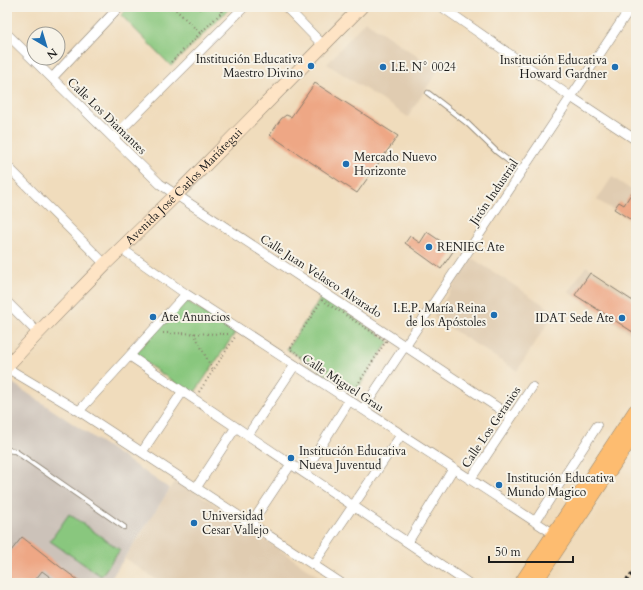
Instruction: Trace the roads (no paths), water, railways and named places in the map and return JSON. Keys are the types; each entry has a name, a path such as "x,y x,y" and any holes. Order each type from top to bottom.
{"main road":[{"path":"522,583 636,411"},
{"path":"534,583 636,430"}],"street":[{"path":"52,78 119,7"},
{"path":"113,138 244,7"},
{"path":"286,7 323,45"},
{"name":"Avenida José Carlos Mariátegui","path":"7,367 38,332 176,195 361,7"},
{"path":"442,7 571,97 636,140"},
{"name":"Jirón Industrial","path":"363,410 631,7"},
{"name":"Calle Los Diamantes","path":"7,34 160,184 176,195"},
{"path":"7,166 106,264"},
{"name":"Calle Juan Velasco Alvarado","path":"176,195 512,417"},
{"name":"Calle Miguel Grau","path":"122,249 186,294 554,534"},
{"path":"79,411 186,294"},
{"path":"7,302 38,332"},
{"path":"130,356 468,583"},
{"path":"248,435 294,365"},
{"path":"7,367 79,411 341,583"},
{"name":"Calle Los Geranios","path":"470,480 532,387"},
{"path":"142,452 183,391"},
{"path":"304,473 349,401"},
{"path":"535,522 597,426"},
{"path":"196,488 236,427"},
{"path":"313,565 401,435"},
{"path":"252,524 291,464"},
{"path":"408,542 453,469"}],"lane":[{"path":"428,93 466,123 497,152 522,171"},
{"path":"7,450 15,452 124,527"}],"railway":[{"path":"624,583 636,570"}],"place":[{"name":"Institución Educativa Maestro Divino","path":"311,66"},
{"name":"I.E. N° 0024","path":"383,67"},
{"name":"Institución Educativa Howard Gardner","path":"615,67"},
{"name":"Mercado Nuevo Horizonte","path":"346,164"},
{"name":"RENIEC Ate","path":"429,247"},
{"name":"I.E.P. María Reina de los Apóstoles","path":"494,315"},
{"name":"Ate Anuncios","path":"153,317"},
{"name":"IDAT Sede Ate","path":"622,318"},
{"name":"Institución Educativa Nueva Juventud","path":"291,458"},
{"name":"Institución Educativa Mundo Magico","path":"499,485"},
{"name":"Universidad Cesar Vallejo","path":"194,523"}]}
